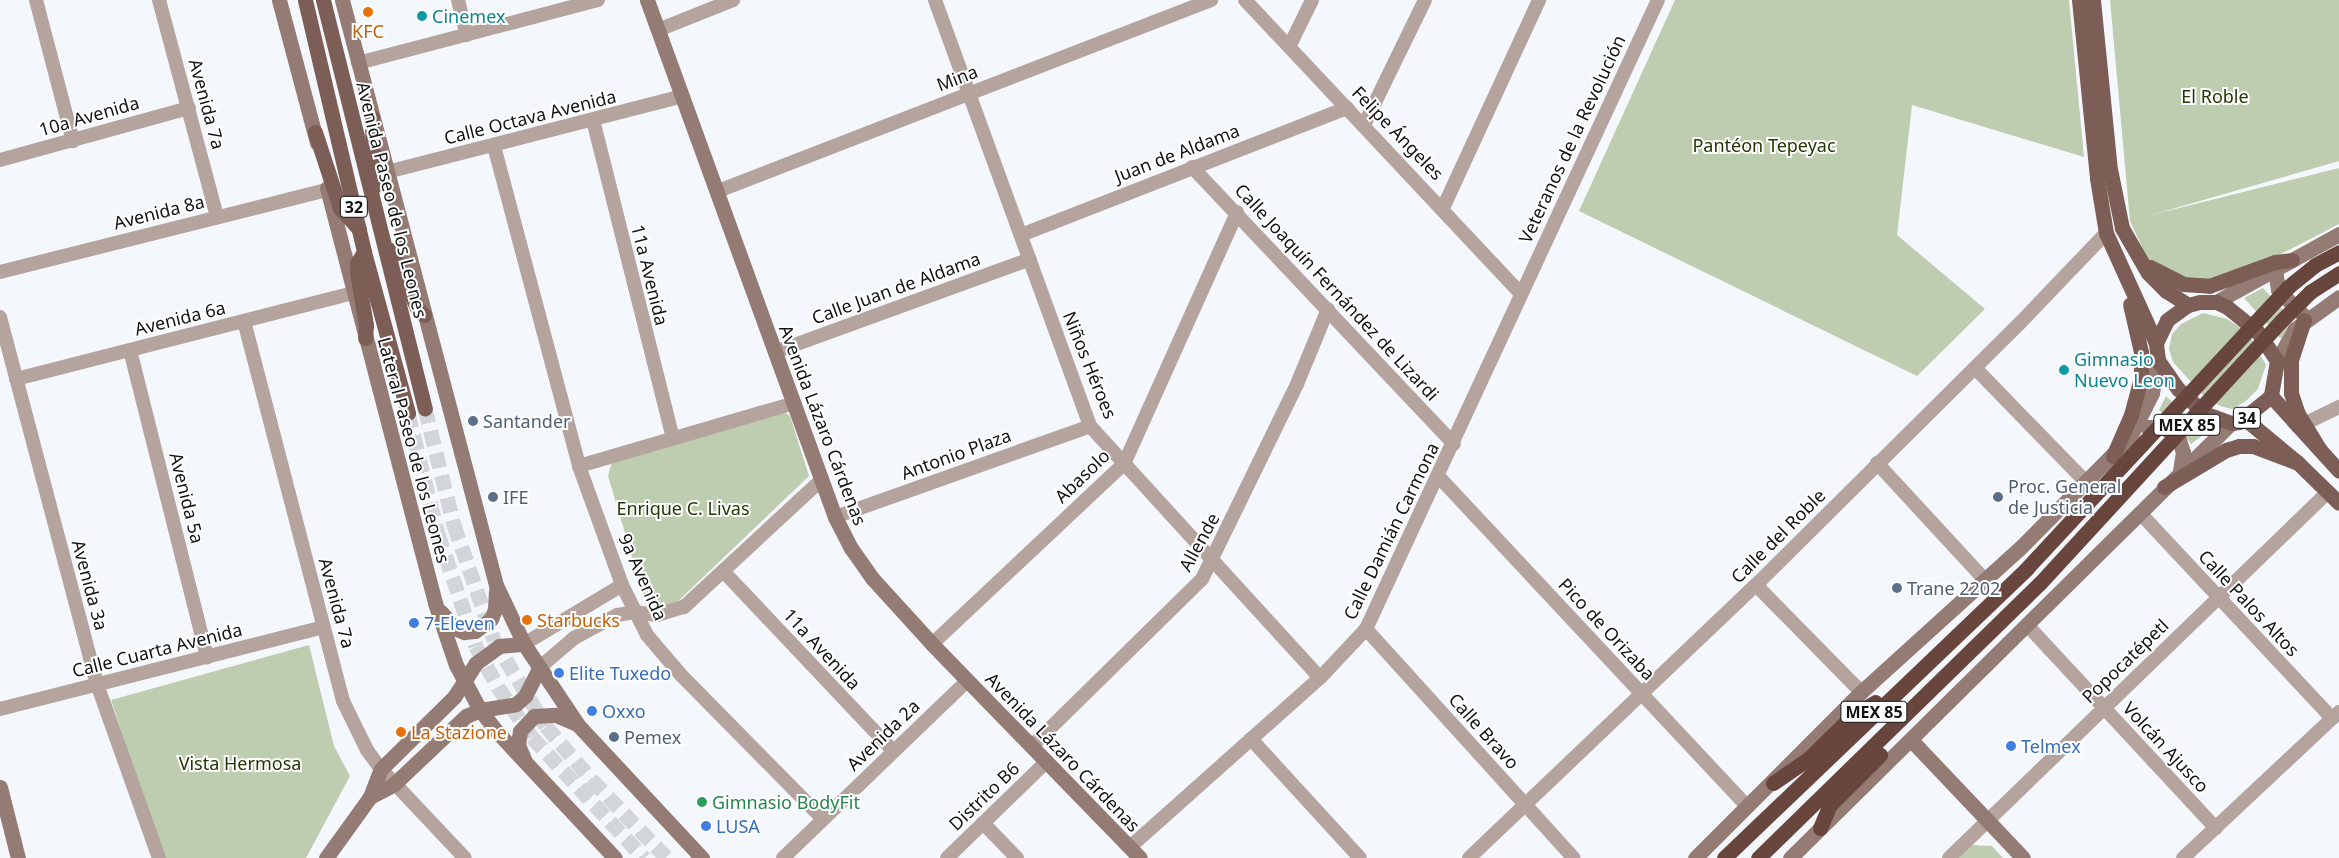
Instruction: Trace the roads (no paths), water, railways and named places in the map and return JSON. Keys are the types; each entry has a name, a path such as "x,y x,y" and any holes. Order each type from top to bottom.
{"highway":[{"name":"MEX 85","path":"1724,858 1888,698 2027,568 2288,287 2339,252"},
{"name":"MEX 85","path":"1758,858 2040,582 2282,320 2310,292 2339,273"},
{"path":"1773,783 1808,759 1852,716 1888,698"},
{"path":"1820,828 1830,805 1895,739 1900,721"}],"main road":[{"name":"Avenida Paseo de los Leones","path":"304,0 364,252 408,413"},
{"name":"Avenida Paseo de los Leones","path":"323,0 425,408"},
{"name":"34","path":"2079,0 2106,233 2123,276 2156,343 2158,360 2178,389 2204,413 2238,421 2298,463 2339,503"},
{"path":"2093,0 2116,207 2137,258 2155,281 2188,305"},
{"path":"370,194 376,181 372,117"},
{"path":"315,132 340,208 359,229"},
{"path":"381,238 394,255 417,308 424,315"},
{"path":"364,252 358,263 357,272 366,325 365,338"},
{"path":"2137,258 2168,278 2202,286 2221,284 2276,262 2292,260"},
{"path":"2113,456 2131,415 2142,367 2123,276"},
{"path":"2156,343 2167,320 2188,305 2216,302 2256,332 2277,361"},
{"path":"2307,318 2289,375 2292,400 2301,426 2339,470"},
{"name":"34","path":"2238,421 2271,396 2277,361"},
{"name":"34","path":"2271,396 2301,426"},
{"path":"2164,487 2226,450 2239,446 2254,446 2298,463"}],"street":[{"path":"36,0 73,140"},
{"name":"Avenida 7a","path":"159,0 217,217"},
{"name":"Lateral Paseo de los Leones","path":"279,0 315,132 327,190 353,293 434,603 465,684 480,710 530,769 615,858"},
{"path":"342,0 496,585 524,644 578,725 702,858"},
{"path":"458,0 467,35"},
{"path":"358,63 598,0"},
{"name":"Avenida Lázaro Cárdenas","path":"647,0 835,517 862,566 932,644 1033,745 1135,852"},
{"path":"658,30 734,0"},
{"name":"Niños Héroes","path":"935,0 1090,426 1320,678"},
{"name":"Mina","path":"718,192 1211,0"},
{"name":"Felipe Ángeles","path":"1245,0 1290,45 1521,294"},
{"path":"1290,45 1312,0"},
{"path":"1364,125 1425,0"},
{"path":"1443,208 1539,0"},
{"name":"Veteranos de la Revolución","path":"1521,294 1658,0"},
{"name":"Calle Octava Avenida","path":"387,172 494,146 682,96"},
{"name":"10a Avenida","path":"0,160 189,108"},
{"name":"Juan de Aldama","path":"1021,235 1347,108"},
{"name":"11a Avenida","path":"592,120 673,438"},
{"name":"9a Avenida","path":"494,146 579,466 622,585 635,612 647,635 681,675 822,819"},
{"name":"Calle Joaquín Fernández de Lizardi","path":"1192,167 1237,212 1454,444"},
{"name":"Avenida 8a","path":"0,272 327,190"},
{"name":"Abasolo","path":"932,644 1124,464 1237,212"},
{"name":"Calle del Roble","path":"1469,858 1643,695 1756,585 1975,368 2106,233"},
{"path":"2216,302 2339,234"},
{"name":"Calle Juan de Aldama","path":"775,352 1030,259"},
{"path":"2275,270 2276,284 2284,298 2296,311 2307,318"},
{"name":"Avenida 6a","path":"16,379 353,293"},
{"name":"Calle Damián Carmona","path":"1135,852 1251,739 1320,678 1366,629 1454,444 1521,294"},
{"path":"2277,361 2289,337 2307,318 2339,297"},
{"name":"Allende","path":"1033,745 1188,594 1214,560 1297,384 1328,309"},
{"name":"Avenida 3a","path":"0,317 97,684 159,858"},
{"name":"Avenida 7a","path":"244,321 343,701 367,750 381,769 465,858"},
{"name":"Avenida 5a","path":"130,350 207,656"},
{"path":"1695,858 1773,783 1861,692 1986,581 2113,456 2130,437 2152,393 2158,360"},
{"path":"1975,368 2087,483"},
{"path":"579,466 794,403"},
{"path":"2301,426 2339,407"},
{"path":"1797,856 1820,828 1912,741 2028,626 2180,470 2238,421"},
{"name":"Antonio Plaza","path":"835,517 1090,426"},
{"path":"2130,437 2153,426 2170,430 2182,446 2180,470"},
{"path":"1877,463 1986,581"},
{"name":"Pico de Orizaba","path":"1438,476 1748,807"},
{"path":"370,797 394,784 453,726 480,710 516,704 525,696 539,668 557,650 593,626 617,615 635,612 658,615 671,613 684,607 724,572 822,479"},
{"name":"Popocatépetl","path":"1949,858 2328,492"},
{"name":"Calle Palos Altos","path":"2140,513 2219,597 2335,715"},
{"name":"11a Avenida","path":"724,572 893,751"},
{"path":"434,603 454,628 464,632 475,631 484,626 495,609 496,585"},
{"path":"326,858 370,797 381,769 465,684 476,663 486,652 499,646 524,644 622,585"},
{"path":"1756,585 1861,692"},
{"name":"Volcán Ajusco","path":"2028,626 2216,828"},
{"name":"Calle Cuarta Avenida","path":"0,709 324,627"},
{"name":"Calle Bravo","path":"1366,629 1574,858"},
{"name":"Avenida 2a","path":"783,858 967,680"},
{"path":"530,769 518,745 520,731 527,722 545,714 578,725"},
{"path":"2183,858 2335,715"},
{"path":"1251,739 1360,858"},
{"path":"1912,741 2023,858"},
{"name":"Distrito B6","path":"947,858 1047,761"},
{"path":"0,787 18,858"},
{"path":"982,823 1017,858"}],"tunnel":[{"path":"425,408 454,525 494,640 546,726 592,780 667,858"},
{"path":"408,413 438,534 476,646 498,687 532,737 644,858"}],"place":[{"name":"KFC","path":"368,12"},
{"name":"Cinemex","path":"422,16"},
{"name":"Gimnasio Nuevo Leon","path":"2064,370"},
{"name":"Santander","path":"473,421"},
{"name":"IFE","path":"493,497"},
{"name":"Proc. General de Justicia","path":"1998,497"},
{"name":"Trane 2202","path":"1897,588"},
{"name":"Starbucks","path":"527,620"},
{"name":"7-Eleven","path":"414,623"},
{"name":"Elite Tuxedo","path":"559,673"},
{"name":"Oxxo","path":"592,711"},
{"name":"La Stazione","path":"401,732"},
{"name":"Pemex","path":"614,737"},
{"name":"Telmex","path":"2011,746"},
{"name":"Gimnasio BodyFit","path":"702,802"},
{"name":"LUSA","path":"706,826"}],"park label":[{"name":"El Roble","path":"2215,96"},
{"name":"Pantéon Tepeyac","path":"1764,145"},
{"name":"Enrique C. Livas","path":"683,508"},
{"name":"Vista Hermosa","path":"240,763"}]}
